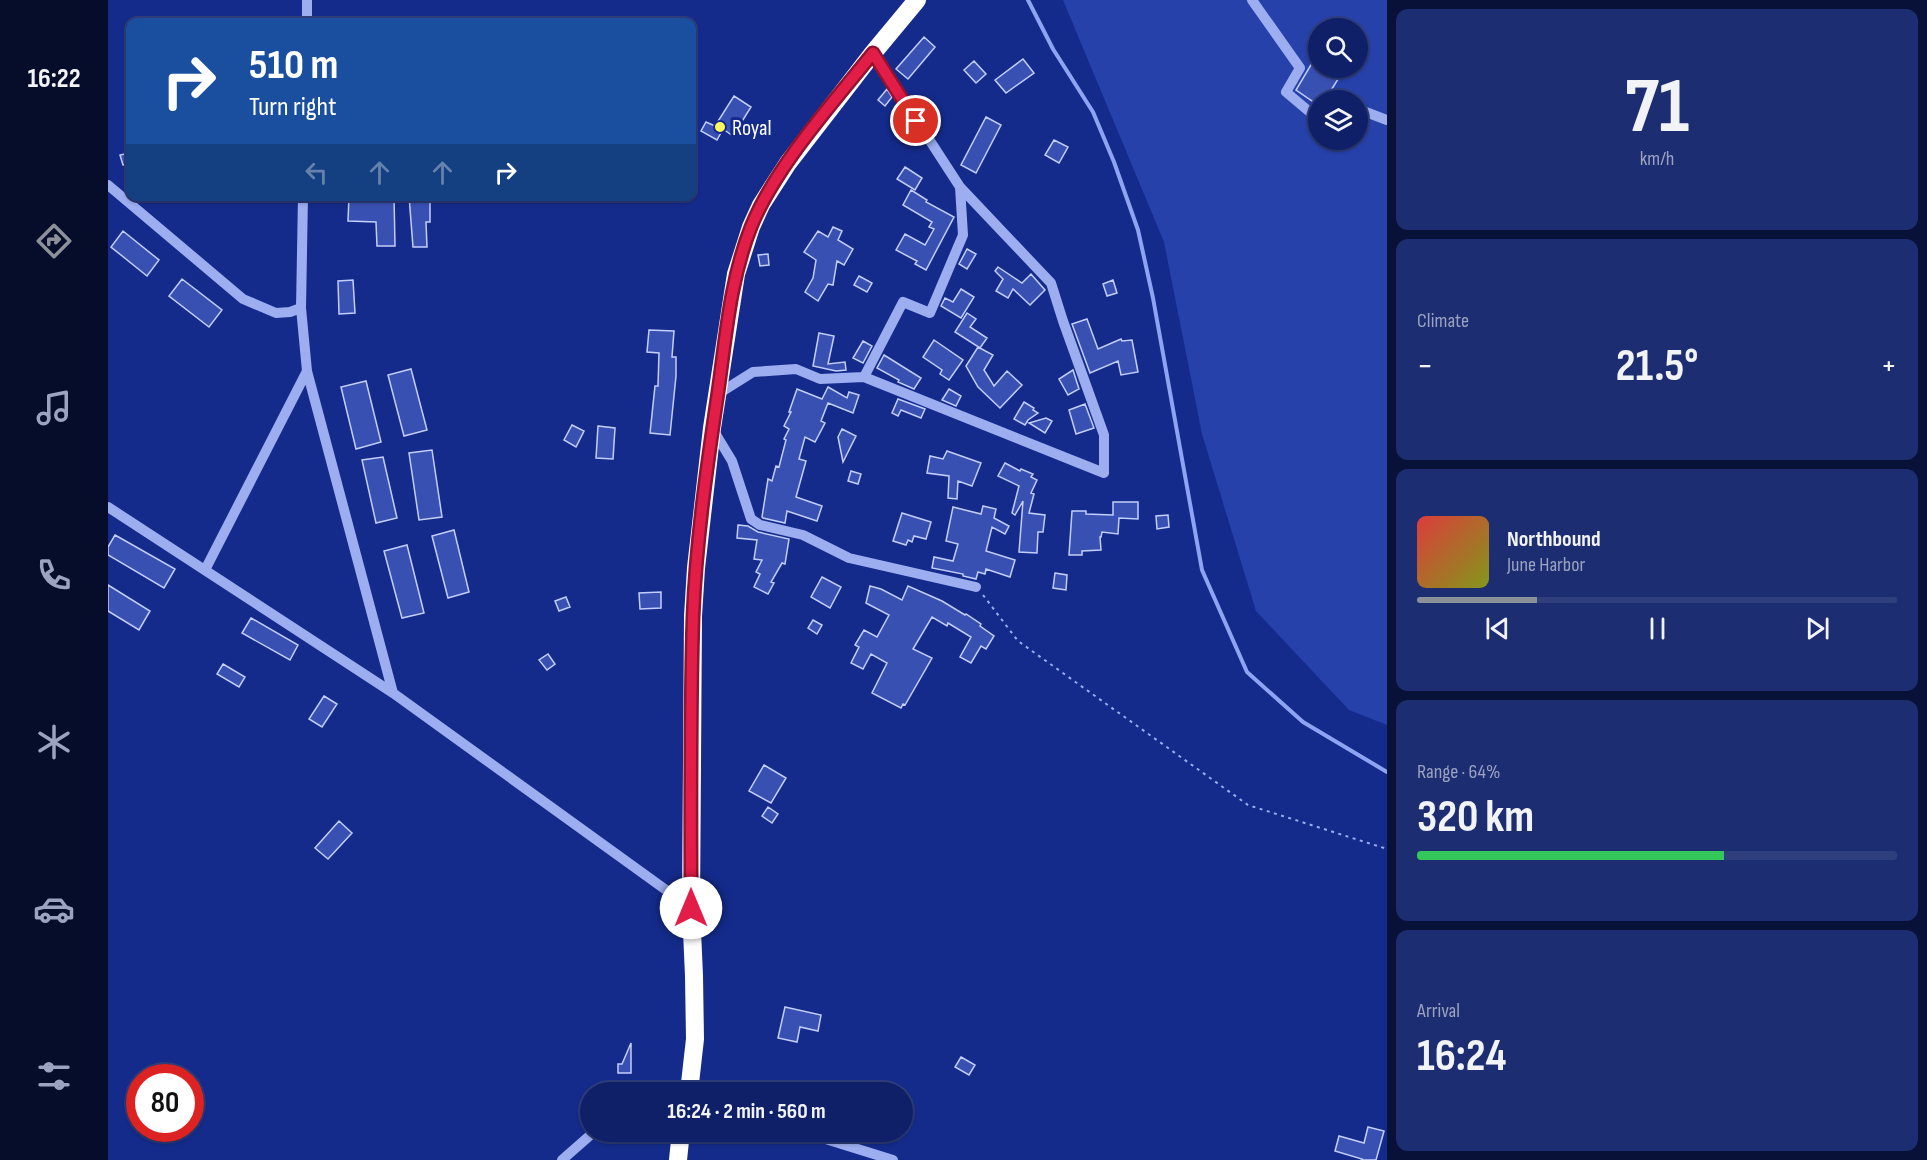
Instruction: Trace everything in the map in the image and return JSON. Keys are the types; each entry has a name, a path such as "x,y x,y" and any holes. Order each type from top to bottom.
{"highway":[{"path":"690,1082 695,1039 691,908 693,616 696,568 712,428 736,274 756,216 788,163 917,0"},
{"path":"668,1160 677,1142"},
{"path":"678,1160 680,1142"}],"street":[{"path":"307,0 307,18"},
{"path":"1252,0 1300,68 1286,92 1308,111"},
{"path":"718,394 753,372 796,369 820,379 864,377 1104,474 1104,435 1051,283 960,187 873,53"},
{"path":"1368,113 1387,120"},
{"path":"108,185 126,200"},
{"path":"864,377 903,302 930,313 963,235 960,187"},
{"path":"127,201 243,299 276,313 301,308"},
{"path":"303,201 301,308 307,371 393,693"},
{"path":"205,570 307,371"},
{"path":"712,428 732,461 751,519 760,525 803,535 849,558 976,587"},
{"path":"108,507 393,693 691,908"},
{"path":"562,1160 582,1142"},
{"path":"835,1142 893,1160"}],"path":[{"path":"976,587 1018,641 1248,805 1387,849"}],"shaded area":[{"path":"1063,0 1387,0 1387,725 1349,710 1256,611 1202,434 1164,242"}],"building":[{"path":"924,37 935,47 908,79 896,69"},
{"path":"1023,59 1034,73 1006,93 995,80"},
{"path":"974,61 986,74 976,83 964,70"},
{"path":"1308,70 1308,78 1339,78 1331,90 1308,90 1308,98 1296,90"},
{"path":"887,89 892,97 885,106 878,100"},
{"path":"734,96 751,107 733,136 723,129 717,140 701,131 706,122 715,126"},
{"path":"986,117 1001,125 976,173 961,165"},
{"path":"1054,140 1068,147 1059,163 1045,155"},
{"path":"126,154 126,165 123,165 120,155"},
{"path":"905,167 922,178 915,190 897,179"},
{"path":"911,190 927,200 926,202 954,217 926,270 915,264 917,261 896,250 905,234 925,245 934,229 929,227 932,222 903,205"},
{"path":"349,201 394,201 395,246 377,246 376,222 348,221"},
{"path":"409,201 430,201 430,222 426,222 427,247 413,247"},
{"path":"833,227 842,231 838,240 853,249 844,265 837,261 833,285 828,284 818,301 805,292 813,278 816,260 804,252 818,231 828,237"},
{"path":"123,231 159,260 147,276 111,247"},
{"path":"967,249 976,254 967,269 959,264"},
{"path":"768,254 769,265 760,266 758,255"},
{"path":"998,267 1022,283 1031,274 1045,290 1030,305 1013,289 1008,298 996,291 1003,279 995,271"},
{"path":"859,276 872,283 867,292 854,285"},
{"path":"182,279 222,310 209,327 169,296"},
{"path":"353,280 355,313 339,314 338,281"},
{"path":"1113,280 1117,293 1107,296 1103,284"},
{"path":"961,289 974,297 961,318 941,306 945,298 953,302"},
{"path":"967,313 976,319 970,327 987,338 980,348 955,332"},
{"path":"1087,319 1098,349 1121,339 1122,341 1132,340 1138,372 1121,375 1118,361 1090,373 1072,324"},
{"path":"649,330 674,331 672,357 676,357 676,376 670,435 650,433 655,386 658,386 659,353 647,352"},
{"path":"819,333 834,336 828,364 845,362 846,370 836,371 813,366"},
{"path":"934,340 963,360 949,380 940,374 942,370 923,357"},
{"path":"863,341 872,346 863,363 853,358"},
{"path":"978,347 993,355 984,370 994,386 1007,371 1022,385 1000,408 978,387 966,366"},
{"path":"884,355 921,378 914,389 898,382 899,380 877,368"},
{"path":"411,369 427,430 404,436 388,375"},
{"path":"1073,370 1079,389 1068,395 1059,379"},
{"path":"366,381 381,442 356,449 341,387"},
{"path":"828,387 847,398 849,392 859,395 853,413 828,403 821,421 825,423 815,442 805,437 799,459 806,461 796,497 822,506 817,521 787,511 785,523 763,518 768,479 772,481 776,466 779,467 786,440 784,439 789,429 784,426 791,412 789,412 797,389 822,399"},
{"path":"949,389 961,396 956,406 942,400"},
{"path":"898,399 925,409 921,418 901,410 898,416 892,413"},
{"path":"1024,402 1038,413 1025,425 1014,419"},
{"path":"1085,404 1094,428 1076,434 1069,410"},
{"path":"1046,418 1052,421 1045,433 1029,423"},
{"path":"572,425 584,431 576,447 564,440"},
{"path":"598,426 615,428 613,459 596,458"},
{"path":"842,429 856,436 843,462 838,437"},
{"path":"432,450 442,517 419,520 409,453"},
{"path":"947,451 981,463 972,486 958,481 957,499 948,498 949,476 927,473 930,456 943,459"},
{"path":"383,457 397,518 376,523 362,460"},
{"path":"1005,463 1020,471 1021,469 1033,474 1031,477 1037,480 1031,493 1034,494 1029,513 1045,515 1043,532 1038,532 1037,553 1019,552 1023,501 1015,515 1012,513 1019,486 998,476"},
{"path":"851,471 861,474 858,484 848,481"},
{"path":"1113,502 1138,502 1138,519 1119,518 1118,534 1102,532 1101,550 1082,551 1082,555 1069,555 1072,511 1113,515"},
{"path":"983,506 996,509 994,518 1009,526 1005,534 992,527 986,551 1015,560 1010,577 986,569 985,574 978,572 976,579 932,568 934,557 953,561 958,544 946,541 953,507 981,514"},
{"path":"902,513 931,522 926,539 914,536 912,542 908,540 906,545 893,541"},
{"path":"1168,515 1169,527 1157,529 1156,516"},
{"path":"738,525 789,539 785,564 782,563 771,582 774,583 768,594 754,587 760,574 756,572 762,560 754,559 757,540 737,538"},
{"path":"454,530 469,592 448,598 432,536"},
{"path":"115,535 175,569 164,588 108,555 108,547"},
{"path":"407,545 424,613 402,618 384,551"},
{"path":"1055,573 1067,575 1066,590 1053,588"},
{"path":"822,577 841,587 830,608 811,597"},
{"path":"108,585 150,611 139,630 108,611"},
{"path":"870,586 902,600 908,586 966,614 994,636 986,649 981,646 971,663 960,657 971,637 948,623 947,626 932,617 913,649 932,658 905,705 903,704 901,708 872,693 887,663 871,654 863,669 851,663 859,647 855,645 864,630 877,637 889,615 866,603"},
{"path":"661,592 661,608 640,609 639,593"},
{"path":"566,597 570,607 559,611 555,601"},
{"path":"251,618 298,645 290,660 242,633"},
{"path":"813,620 822,625 817,634 808,628"},
{"path":"548,654 555,664 547,670 539,660"},
{"path":"223,664 245,677 239,687 217,674"},
{"path":"324,696 337,704 322,727 309,719"},
{"path":"764,765 786,778 771,803 749,791"},
{"path":"768,807 778,814 772,823 762,816"},
{"path":"339,821 352,833 328,859 315,848"},
{"path":"785,1007 821,1015 818,1031 800,1027 797,1042 778,1038"},
{"path":"631,1043 631,1073 618,1073 618,1064 622,1064"},
{"path":"961,1057 975,1065 969,1075 955,1067"},
{"path":"1368,1127 1384,1131 1376,1160 1361,1160 1335,1151 1339,1136 1364,1143"}],"waterway":[{"path":"1028,0 1053,49 1093,112 1114,162 1138,230 1153,298 1202,570 1247,672 1303,722 1387,772"}],"place":[{"name":"Royal","path":"720,127"}],"route":[{"path":"691,908 693,616 696,568 712,428 732,294 742,252 761,205 788,163 873,53 916,121"}]}
